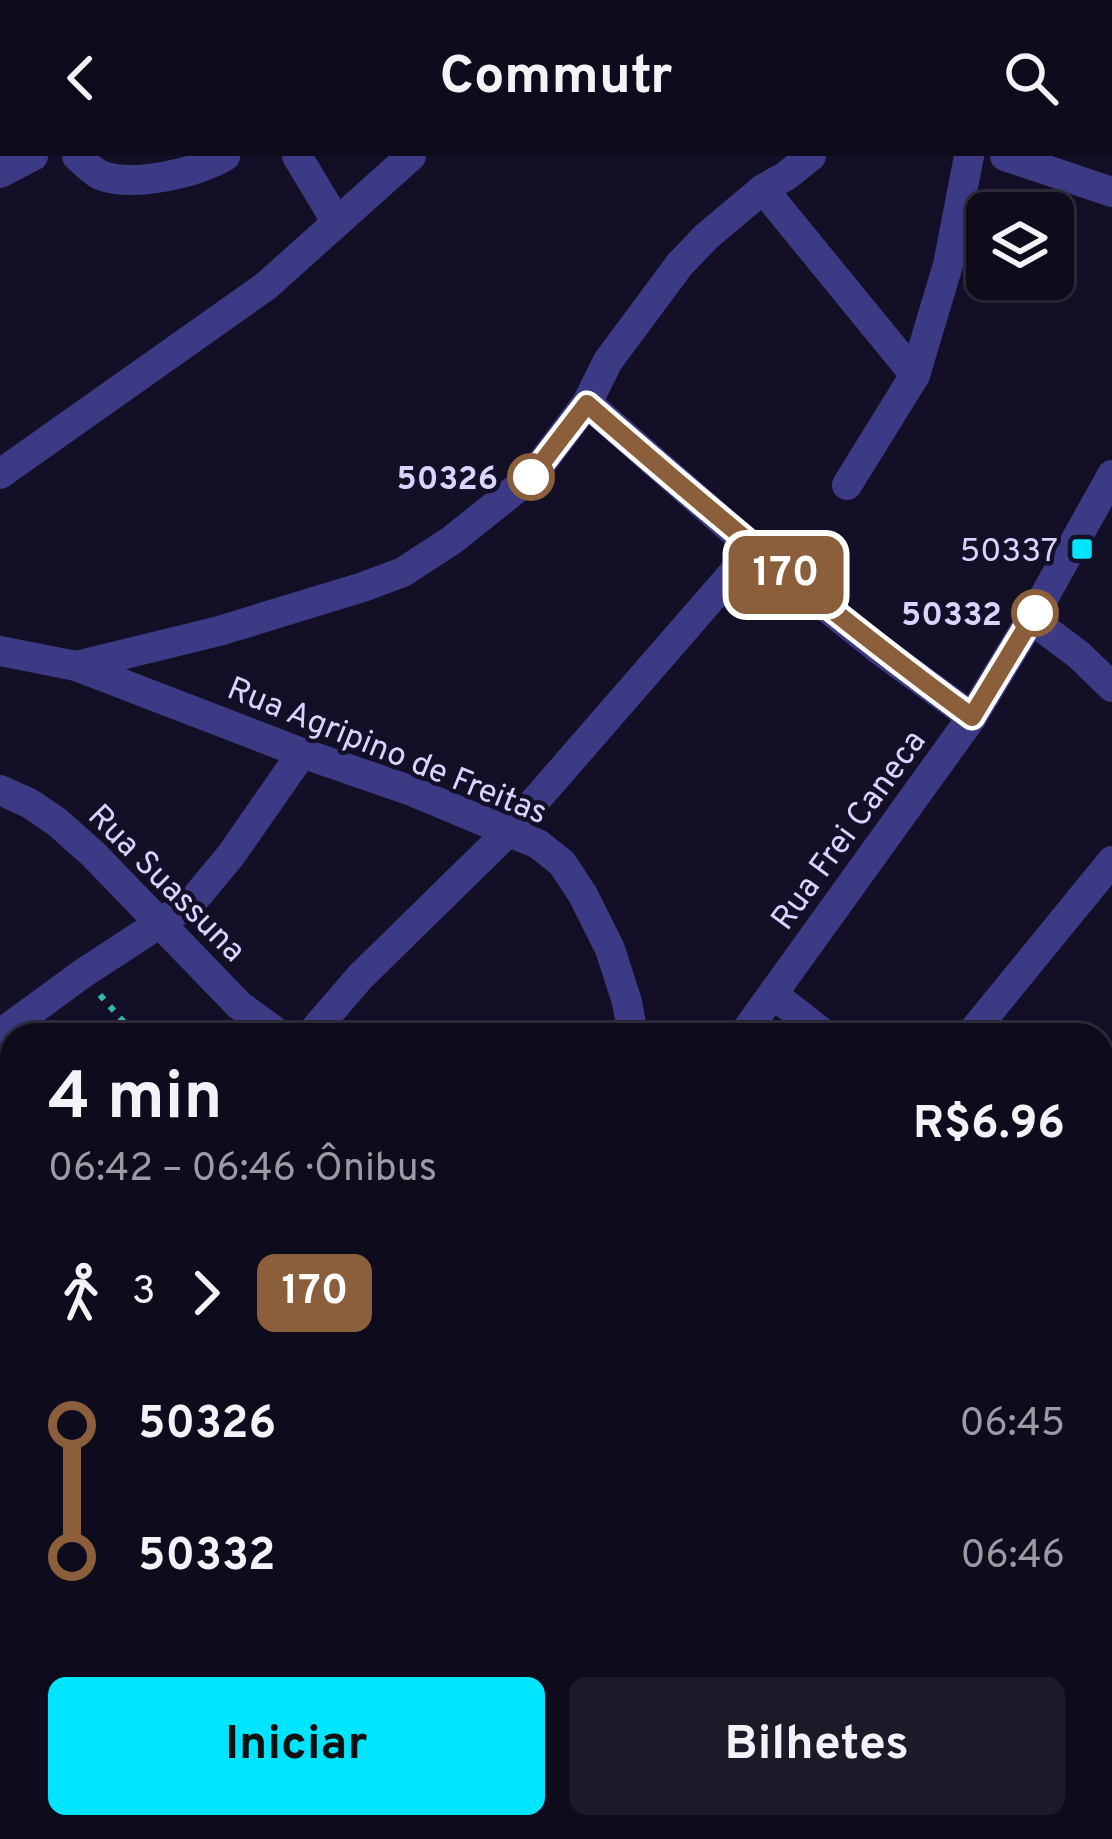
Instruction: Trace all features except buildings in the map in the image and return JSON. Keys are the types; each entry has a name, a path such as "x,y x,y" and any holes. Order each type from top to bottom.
{"street":[{"path":"0,173 33,156"},
{"path":"77,156 100,175 126,178 184,173 225,156"},
{"path":"297,156 336,221"},
{"path":"0,474 266,286 411,156"},
{"name":"Rua Agripino de Freitas","path":"76,666 220,631 363,587 403,572 452,540 531,477 587,404 608,361 680,264 773,174 812,156"},
{"path":"847,485 915,375 948,265 969,156"},
{"path":"1005,156 1112,191"},
{"path":"773,174 915,375"},
{"path":"587,404 754,549 972,717"},
{"name":"Rua Frei Caneca","path":"751,1023 972,717 1112,475"},
{"path":"320,1023 360,977 509,831 754,549"},
{"path":"1031,619 1112,688"},
{"name":"Rua Agripino de Freitas","path":"0,651 76,666 409,790 552,854 583,895 610,949 631,1023"},
{"path":"15,1023 192,902 231,856 302,753"},
{"name":"Rua Suassuna","path":"0,790 57,822 239,1005 264,1023"},
{"path":"980,1023 1112,861"},
{"path":"772,994 809,1023"}],"path":[{"path":"82,974 125,1023"}],"bus line":[{"name":"170","path":"531,477 587,404 754,549 972,717 1035,613"}],"place":[{"name":"50326","path":"531,477"},
{"name":"50337","path":"1082,549"},
{"name":"50332","path":"1035,613"}]}
